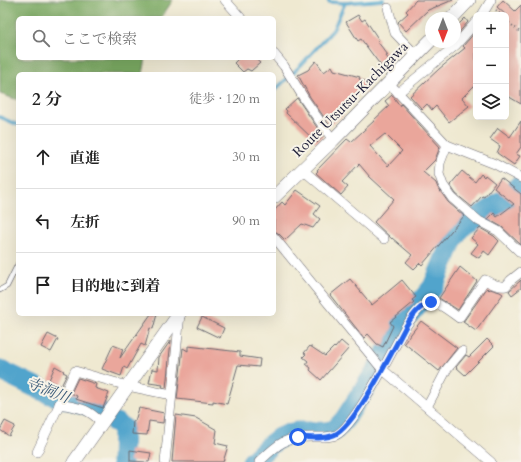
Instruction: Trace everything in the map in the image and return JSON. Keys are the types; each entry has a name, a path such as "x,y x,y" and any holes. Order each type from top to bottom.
{"main road":[{"path":"458,12 469,0"},
{"name":"Route Utsutsu-Kachigawa","path":"276,195 334,140 393,88 416,55 425,46"},
{"path":"74,462 178,316"}],"street":[{"path":"225,0 239,16"},
{"path":"484,12 491,0"},
{"path":"388,8 396,33 416,55"},
{"path":"473,25 456,45 393,88 447,145 495,164 521,178"},
{"path":"276,56 334,140"},
{"path":"447,145 440,162 439,174 443,184 452,198 479,221 503,235 521,253"},
{"path":"302,170 384,239"},
{"path":"276,239 382,369 491,462"},
{"path":"259,462 278,445 288,439 298,437 329,437 340,432 364,402 414,314 426,303 437,303 459,318 485,280 494,285 506,286 521,272"},
{"path":"164,462 179,316"},
{"path":"427,407 447,369 462,351"},
{"path":"37,452 75,371 128,386 171,395"},
{"path":"59,404 84,409 92,413 102,423"}],"lane":[{"path":"0,290 7,286 16,268"}],"path":[{"path":"509,23 521,33"}],"green space":[{"path":"0,0 173,0 162,16 16,16 16,60 146,60 143,72 16,72 16,99 0,94"}],"building":[{"path":"416,0 453,0 428,10 406,31 398,22 408,13 406,11"},
{"path":"503,0 515,11 521,5 521,104 509,97 509,12 503,12 497,7"},
{"path":"358,15 362,21 365,19 379,40 377,41 388,55 386,56 392,64 384,70 361,39 358,41 346,22"},
{"path":"465,18 468,22 461,30 461,22"},
{"path":"473,34 473,87 462,98 469,106 449,122 436,106 432,110 427,104 422,109 410,96 439,69 465,48 463,46"},
{"path":"237,60 256,60 260,63 251,71 247,69 243,72 234,63"},
{"path":"316,61 324,72 332,66 334,70 360,77 359,79 368,82 365,93 361,92 339,108 344,114 330,126 310,97 298,75 308,70"},
{"path":"392,95 400,106 401,104 440,147 435,160 423,172 436,183 448,202 464,216 422,265 420,263 414,269 406,262 412,255 374,222 394,199 370,177 359,164 342,182 348,187 341,195 316,173 318,171 317,170 347,139 351,142 389,106 385,101","holes":["385,134 402,151 388,166 370,146"]},
{"path":"297,98 323,136 317,143 286,113 287,111 285,109"},
{"path":"521,121 521,147 516,154 520,156 514,165 497,153 500,146 490,139 498,128 510,137"},
{"path":"462,171 475,182 481,174 484,177 485,175 495,183 484,197 482,196 472,207 456,194 450,185"},
{"path":"501,178 521,194 521,245 502,227 488,219 494,213 497,217 514,204 494,188"},
{"path":"297,190 320,206 314,214 320,219 313,228 302,224 285,240 276,232 276,209 282,202 285,205"},
{"path":"480,228 494,236 499,241 489,255 484,251 479,258 471,253 478,244 471,238"},
{"path":"460,267 477,281 458,310 439,298"},
{"path":"350,279 372,305 402,280 416,297 412,300 414,302 390,322 393,326 383,347 377,344 368,334 364,338 330,295"},
{"path":"521,280 521,288 512,295 509,291"},
{"path":"487,288 503,294 476,331 463,322"},
{"path":"150,316 156,316 153,329 150,328 145,346 141,344 127,369 124,367 121,376 102,369 113,345 123,349 120,358"},
{"path":"202,317 224,328 220,338 197,327"},
{"path":"421,321 457,348 439,371 404,343"},
{"path":"48,334 58,339 51,352 41,347"},
{"path":"487,339 494,346 465,375 456,367 466,355 469,357"},
{"path":"171,340 166,388 162,387 163,385 149,383 152,369 158,370 159,357"},
{"path":"341,341 349,348 321,380 306,364 308,361 303,357 306,354 304,353 310,346 325,356"},
{"path":"188,346 240,352 240,356 260,359 259,367 238,365 227,404 213,401 213,403 177,399 183,348 188,351"},
{"path":"55,366 67,374 61,386 49,380"},
{"path":"78,378 96,384 95,388 109,393 103,408 76,399 77,396 71,393"},
{"path":"139,408 164,413 163,423 149,421 147,435 132,434 133,421 135,421"},
{"path":"176,415 196,418 217,430 215,443 228,446 223,462 172,462"},
{"path":"5,421 15,426 9,436 0,430"},
{"path":"130,450 151,453 149,462 130,461"}],"waterway":[{"path":"328,0 329,2 345,3"},
{"path":"276,89 301,65 333,30 345,3 383,0"},
{"path":"0,117 16,124"},
{"path":"252,462 270,445 279,438 288,434 297,432 326,432 335,430 345,419 378,368 401,325 433,287 453,239 459,229 506,199 521,184"},
{"name":"寺洞川","path":"0,370 50,394 97,408"},
{"name":"寺洞川","path":"116,423 123,428 122,462"}],"route":[{"path":"298,437 329,437 336,435 343,429 364,402 414,314 426,303 431,302"}]}
